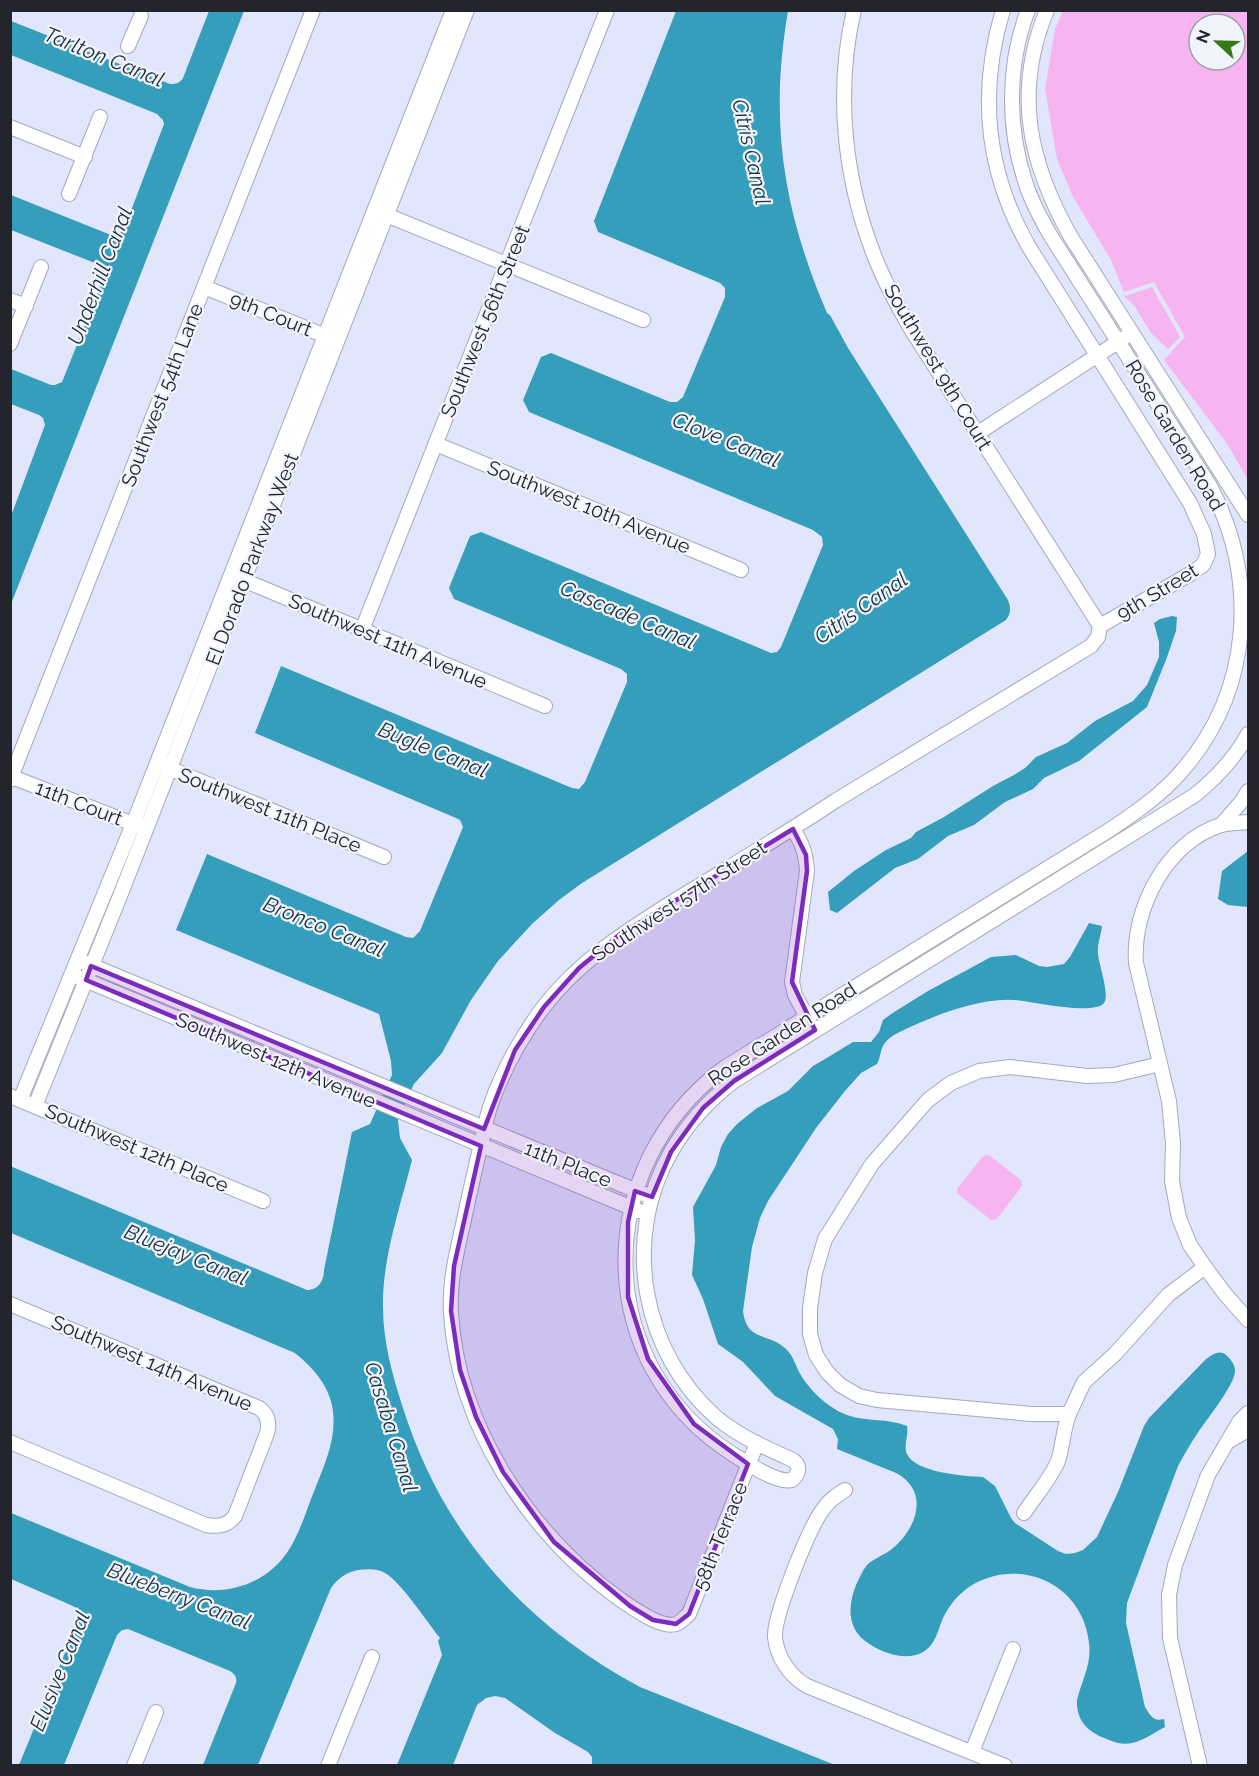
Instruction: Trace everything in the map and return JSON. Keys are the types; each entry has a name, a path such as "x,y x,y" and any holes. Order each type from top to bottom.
{"street":[{"name":"Southwest 54th Lane","path":"11,778 313,10"},
{"name":"El Dorado Parkway West","path":"15,1098 77,960 156,763 237,578 381,212 453,10"},
{"name":"El Dorado Parkway West","path":"381,212 467,10"},
{"name":"Southwest 56th Street","path":"362,630 607,10"},
{"name":"Southwest 9th Court","path":"854,10 845,73 844,117 853,184 874,256 894,300 1100,626"},
{"name":"Rose Garden Road","path":"1003,10 992,53 988,112 992,149 999,179 1029,247 1182,488 1204,534 1208,554"},
{"name":"Rose Garden Road","path":"1028,10 1020,34 1012,79 1013,112 1019,159 1034,204 1052,238 1205,477 1226,520 1237,555 1242,589 1243,659 1204,741 1182,771 1152,800 1109,830 724,1068 692,1095 673,1118 655,1146 635,1191 626,1245 626,1280 634,1320 643,1348 655,1373 684,1413 717,1443 748,1464 782,1480 792,1480 798,1474 797,1463 793,1460 728,1426 708,1409 681,1376 663,1347 649,1307 645,1282 644,1244 648,1214 662,1169 686,1129 703,1108 734,1081 1195,795 1223,770 1248,734"},
{"name":"Rose Garden Road","path":"1047,10 1034,50 1028,111 1032,143 1041,174 1054,206 1071,237 1248,515"},
{"path":"128,46 143,12"},
{"path":"988,112 1028,111"},
{"path":"69,194 100,117"},
{"path":"10,127 85,156"},
{"path":"381,212 643,321"},
{"path":"10,345 41,267"},
{"name":"9th Court","path":"204,287 332,338"},
{"path":"10,300 26,306"},
{"path":"978,433 1132,333"},
{"name":"Southwest 10th Avenue","path":"436,444 741,570"},
{"name":"9th Street","path":"1100,626 1190,574 1203,565 1208,554"},
{"name":"El Dorado Parkway West","path":"35,1106 147,829 237,578"},
{"name":"Southwest 11th Avenue","path":"237,578 546,706"},
{"name":"Southwest 57th Street","path":"676,1624 664,1624 653,1620 630,1606 590,1576 554,1542 521,1501 503,1472 476,1417 460,1370 450,1311 454,1266 490,1107 503,1074 515,1050 544,1007 579,968 620,935 1091,646 1098,637 1100,626"},
{"name":"Southwest 11th Place","path":"156,763 384,857"},
{"name":"11th Court","path":"11,778 147,829"},
{"path":"1248,791 1221,825 1193,840 1171,861 1146,901 1140,917 1135,950 1136,963 1169,1101 1173,1143 1172,1181 1179,1218 1191,1245 1205,1266 1224,1294 1248,1320"},
{"path":"1221,825 1248,822"},
{"path":"793,829 802,842 807,871 792,982 795,995 815,1030"},
{"name":"Southwest 12th Avenue","path":"77,960 485,1130"},
{"name":"Southwest 12th Avenue","path":"70,974 481,1146"},
{"path":"1070,1414 1031,1414 877,1400 860,1396 840,1385 827,1372 816,1354 810,1334 810,1308 815,1274 825,1239 872,1164 928,1100 951,1083 978,1071 1010,1067 1087,1076 1114,1075 1160,1064"},
{"name":"Southwest 12th Place","path":"15,1098 263,1201"},
{"name":"11th Place","path":"485,1130 652,1197"},
{"name":"11th Place","path":"481,1146 648,1214"},
{"path":"1024,1513 1059,1458 1064,1428 1084,1382 1114,1354 1168,1295 1205,1266"},
{"name":"Southwest 14th Avenue","path":"10,1304 264,1411 268,1421 268,1431 235,1516 227,1524 214,1526 206,1525 10,1442"},
{"path":"1200,1766 1170,1638 1169,1595 1175,1565 1208,1475 1239,1422 1248,1413"},
{"path":"1227,1442 1248,1430"},
{"name":"58th Terrace","path":"676,1624 689,1614 757,1443"},
{"path":"845,1490 828,1503 816,1520 778,1614 775,1636 784,1663 795,1678 807,1686 1005,1766"},
{"path":"972,1752 1013,1650"},
{"path":"328,1766 372,1657"},
{"path":"134,1766 156,1712"}],"highlighted area":[{"path":"793,829 806,855 807,871 792,982 815,1030 734,1081 703,1108 671,1152 652,1197 635,1191 628,1222 628,1297 648,1359 694,1424 748,1464 689,1614 676,1624 653,1620 630,1606 554,1542 503,1472 476,1417 460,1370 451,1311 454,1266 481,1146 86,980 91,966 484,1129 515,1050 544,1007 579,968 619,935"}],"shaded area":[{"path":"1063,11 1248,11 1248,480 1228,445 1164,360 1185,337 1154,282 1124,292 1111,260 1073,197 1057,159 1045,89 1055,29"},
{"path":"1152,287 1180,337 1168,349 1151,333 1134,305 1122,295 1126,296"},
{"path":"989,1155 1021,1180 1022,1186 997,1219 991,1220 958,1194 957,1189 983,1156"}],"water":[{"path":"209,11 244,11 11,604 11,516 45,425 43,418 39,415 11,404 11,369 51,385 62,382 105,275 100,265 11,230 11,195 111,235 119,234 124,229 164,124 157,114 11,55 11,21 172,84 183,78"},
{"path":"676,11 788,11 782,52 780,128 790,201 812,275 827,313 1008,600 1010,613 1006,620 582,883 532,924 498,961 471,1000 442,1053 414,1084 398,1120 400,1138 412,1160 385,1270 383,1320 389,1357 402,1405 419,1451 440,1494 464,1534 492,1570 524,1604 559,1634 598,1662 640,1687 835,1765 592,1765 592,1757 588,1752 555,1733 505,1698 495,1696 486,1698 477,1705 453,1765 397,1765 442,1655 438,1641 440,1638 406,1593 391,1578 382,1571 368,1569 346,1574 331,1588 258,1765 203,1765 236,1683 233,1673 128,1629 122,1630 117,1635 64,1765 19,1765 80,1616 78,1610 73,1606 11,1579 11,1513 190,1587 204,1590 233,1588 259,1578 271,1570 290,1548 301,1526 330,1448 333,1416 330,1397 318,1376 295,1353 11,1233 10,1166 307,1290 315,1288 322,1281 352,1132 370,1124 392,1075 391,1061 379,1014 176,930 207,854 413,938 420,931 463,827 460,820 456,818 255,733 281,666 579,789 585,782 627,682 627,674 621,669 454,599 449,588 470,536 481,532 771,653 777,652 781,647 823,545 822,537 813,530 529,412 523,400 541,357 551,353 670,402 677,402 683,397 725,297 725,288 720,283 598,232 594,221"},
{"path":"1172,616 1177,617 1176,631 1147,707 1079,761 1044,778 1033,789 1005,802 974,825 948,836 918,859 895,868 837,913 830,910 828,892 854,871 1014,775 1036,757 1067,743 1095,721 1133,701 1147,685 1159,657 1159,642 1154,623"},
{"path":"1248,851 1248,907 1228,905 1218,899 1222,871"},
{"path":"1089,923 1102,926 1098,954 1106,999 1099,1006 1078,1008 1009,1000 979,1003 935,1017 899,1032 887,1040 877,1064 861,1073 845,1091 816,1128 768,1201 760,1218 752,1247 743,1311 749,1328 785,1348 808,1385 826,1403 854,1417 907,1426 906,1451 912,1460 941,1472 983,1477 995,1486 1015,1523 1066,1554 1083,1550 1097,1537 1149,1418 1206,1359 1218,1353 1223,1353 1229,1358 1235,1368 1231,1384 1178,1466 1127,1603 1126,1623 1145,1707 1154,1719 1164,1719 1165,1727 1140,1740 1126,1744 1095,1734 1081,1720 1077,1700 1088,1665 1090,1650 1084,1622 1075,1605 1062,1591 1046,1581 1027,1575 1008,1574 988,1578 969,1587 947,1610 937,1635 928,1649 917,1655 889,1654 857,1633 850,1610 856,1585 867,1565 893,1548 908,1530 916,1510 913,1490 907,1481 896,1473 837,1449 838,1439 833,1429 775,1396 743,1362 718,1344 703,1299 692,1275 695,1240 693,1207 716,1165 721,1147 737,1124 757,1108 788,1091 813,1066 853,1042 871,1042 879,1032 883,1020 891,1014 991,957 1016,955 1039,966 1047,967 1064,964"}],"water label":[{"name":"Tarlton Canal","path":"104,57"},
{"name":"Citris Canal","path":"751,152"},
{"name":"Underhill Canal","path":"100,276"},
{"name":"Clove Canal","path":"726,440"},
{"name":"Citris Canal","path":"861,608"},
{"name":"Cascade Canal","path":"628,615"},
{"name":"Bugle Canal","path":"433,750"},
{"name":"Bronco Canal","path":"324,927"},
{"name":"Bluejay Canal","path":"186,1255"},
{"name":"Casaba Canal","path":"391,1427"},
{"name":"Blueberry Canal","path":"179,1596"},
{"name":"Elusive Canal","path":"60,1671"}]}
